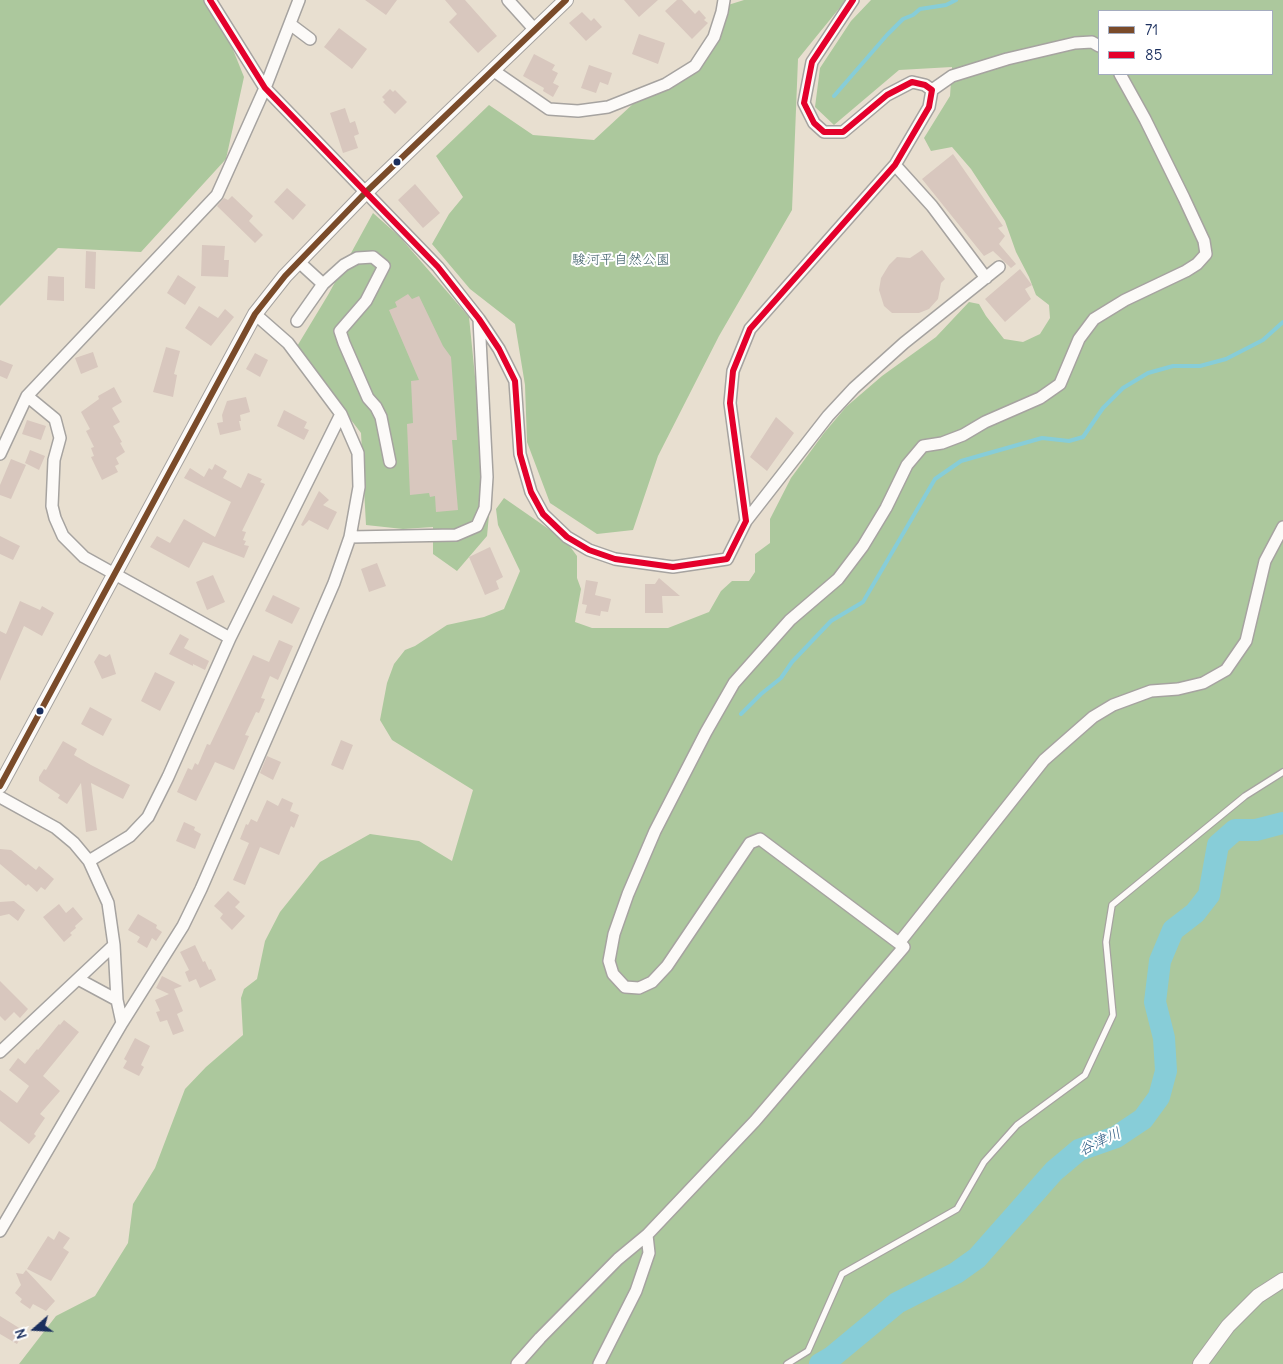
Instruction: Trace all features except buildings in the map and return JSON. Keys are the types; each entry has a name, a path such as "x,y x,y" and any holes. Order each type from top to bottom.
{"street":[{"path":"210,0 265,88 438,267 499,349 515,381 520,454 531,492 543,514 567,537 590,550 615,558 673,566 727,559 746,521 828,416 854,388 904,343 999,267"},
{"path":"0,454 27,396 217,195 265,88 299,0"},
{"path":"508,0 536,30"},
{"path":"0,786 255,314 285,276 366,194 566,0"},
{"path":"494,71 549,109 578,111 608,107 666,84 694,66 714,37 724,0"},
{"path":"853,0 812,62 804,103 814,123 824,132 843,132 887,95 912,82 925,84 932,90"},
{"path":"290,24 310,39"},
{"path":"746,521 730,403 733,371 750,329 895,164 929,107 932,90 952,76 1008,59 1075,43 1092,42 1098,45"},
{"path":"517,1364 618,1259 647,1235 768,1106 904,947 760,839 750,843 667,966 652,982 639,988 625,987 612,974 609,961 614,934 628,894 655,831 706,732 734,683 790,620 838,579 863,546 886,508 907,465 923,446 942,443 963,435 985,422 1040,398 1060,384 1079,339 1094,319 1125,300 1186,271 1197,264 1206,254 1204,241 1184,198 1145,119 1121,75"},
{"path":"895,164 932,206 986,278"},
{"path":"297,321 323,284 344,265 356,258 372,257 384,266 366,301 340,331 368,398 376,407 381,417 390,462"},
{"path":"299,262 323,284"},
{"path":"0,1231 122,1023 183,926 201,889 334,583 350,537 359,487 358,453 340,414 288,343 255,314"},
{"path":"350,537 456,535 477,526 485,508 487,477 478,319"},
{"path":"27,396 55,418 60,438 54,460 52,506 63,536 84,557 230,638"},
{"path":"89,861 130,836 148,817 168,777 230,638 340,414"},
{"path":"899,943 1044,760 1093,717 1113,705 1151,691 1178,689 1203,683 1226,670 1246,641 1265,561 1283,528"},
{"path":"0,797 56,828 74,843 89,861 108,903 114,945 117,1000 122,1023"},
{"path":"0,1052 114,945"},
{"path":"78,979 117,1000"},
{"path":"599,1364 636,1291 650,1253 647,1235"},
{"path":"1200,1364 1228,1326 1258,1296 1283,1280"}],"lane":[{"path":"787,1364 808,1351 842,1274 956,1209 984,1162 1017,1124 1085,1075 1113,1015 1106,942 1112,905 1246,796 1283,772"}],"green space":[{"path":"0,0 213,0 244,77 226,159 141,252 58,248 0,306"},
{"name":"駿河平自然公園","path":"744,0 846,0 798,59 792,210 719,336 658,456 633,530 597,534 550,503 527,442 525,385 515,324 470,289 432,244 449,214 463,197 436,156 489,105 533,135 594,140 634,103 670,85 717,39 728,5"},
{"path":"871,0 1283,0 1283,1364 19,1364 56,1316 95,1296 128,1243 133,1204 155,1168 185,1089 206,1067 243,1035 241,998 244,989 257,979 265,941 280,912 320,862 370,834 419,841 452,861 473,790 392,740 380,720 387,683 394,664 405,650 415,646 447,625 484,617 504,609 520,571 498,525 496,509 504,498 566,541 577,556 577,578 581,589 575,622 592,628 668,628 709,612 721,591 732,581 749,581 755,572 755,554 770,543 770,519 791,478 824,433 846,407 882,376 936,337 969,302 979,304 1004,339 1023,342 1040,334 1050,318 1049,305 1036,295 1016,252 1005,221 971,169 952,147 931,151 924,138 950,96 952,67 899,70 834,125 815,107 820,68 851,21"},
{"path":"373,213 399,236 469,317 489,515 487,536 457,571 433,554 433,527 403,529 366,525 361,433 296,348 328,295"}],"waterway":[{"path":"834,96 903,19 913,15 920,9 946,5 956,0"},
{"path":"741,714 781,678 792,662 831,621 863,602 935,479 961,461 1042,438 1069,441 1083,437 1103,408 1123,388 1148,373 1173,366 1200,366 1226,359 1263,340 1283,322"},
{"name":"谷津川","path":"820,1364 832,1357 897,1303 956,1273 977,1258 1054,1171 1079,1150 1116,1137 1143,1119 1159,1097 1166,1071 1164,1038 1155,1002 1160,961 1173,930 1195,913 1209,895 1218,845 1235,830 1256,830 1283,823"}],"transit line":[{"name":"85","path":"210,0 265,88 438,267 479,319 499,349 515,381 520,454 531,492 543,514 567,537 589,550 615,559 673,567 727,559 746,521 730,403 733,371 750,329 895,165 929,107 932,90 925,85 912,82 887,95 843,132 824,132 814,123 804,103 812,62 853,0"},
{"name":"71","path":"0,786 255,314 285,276 365,193 566,0"}]}
